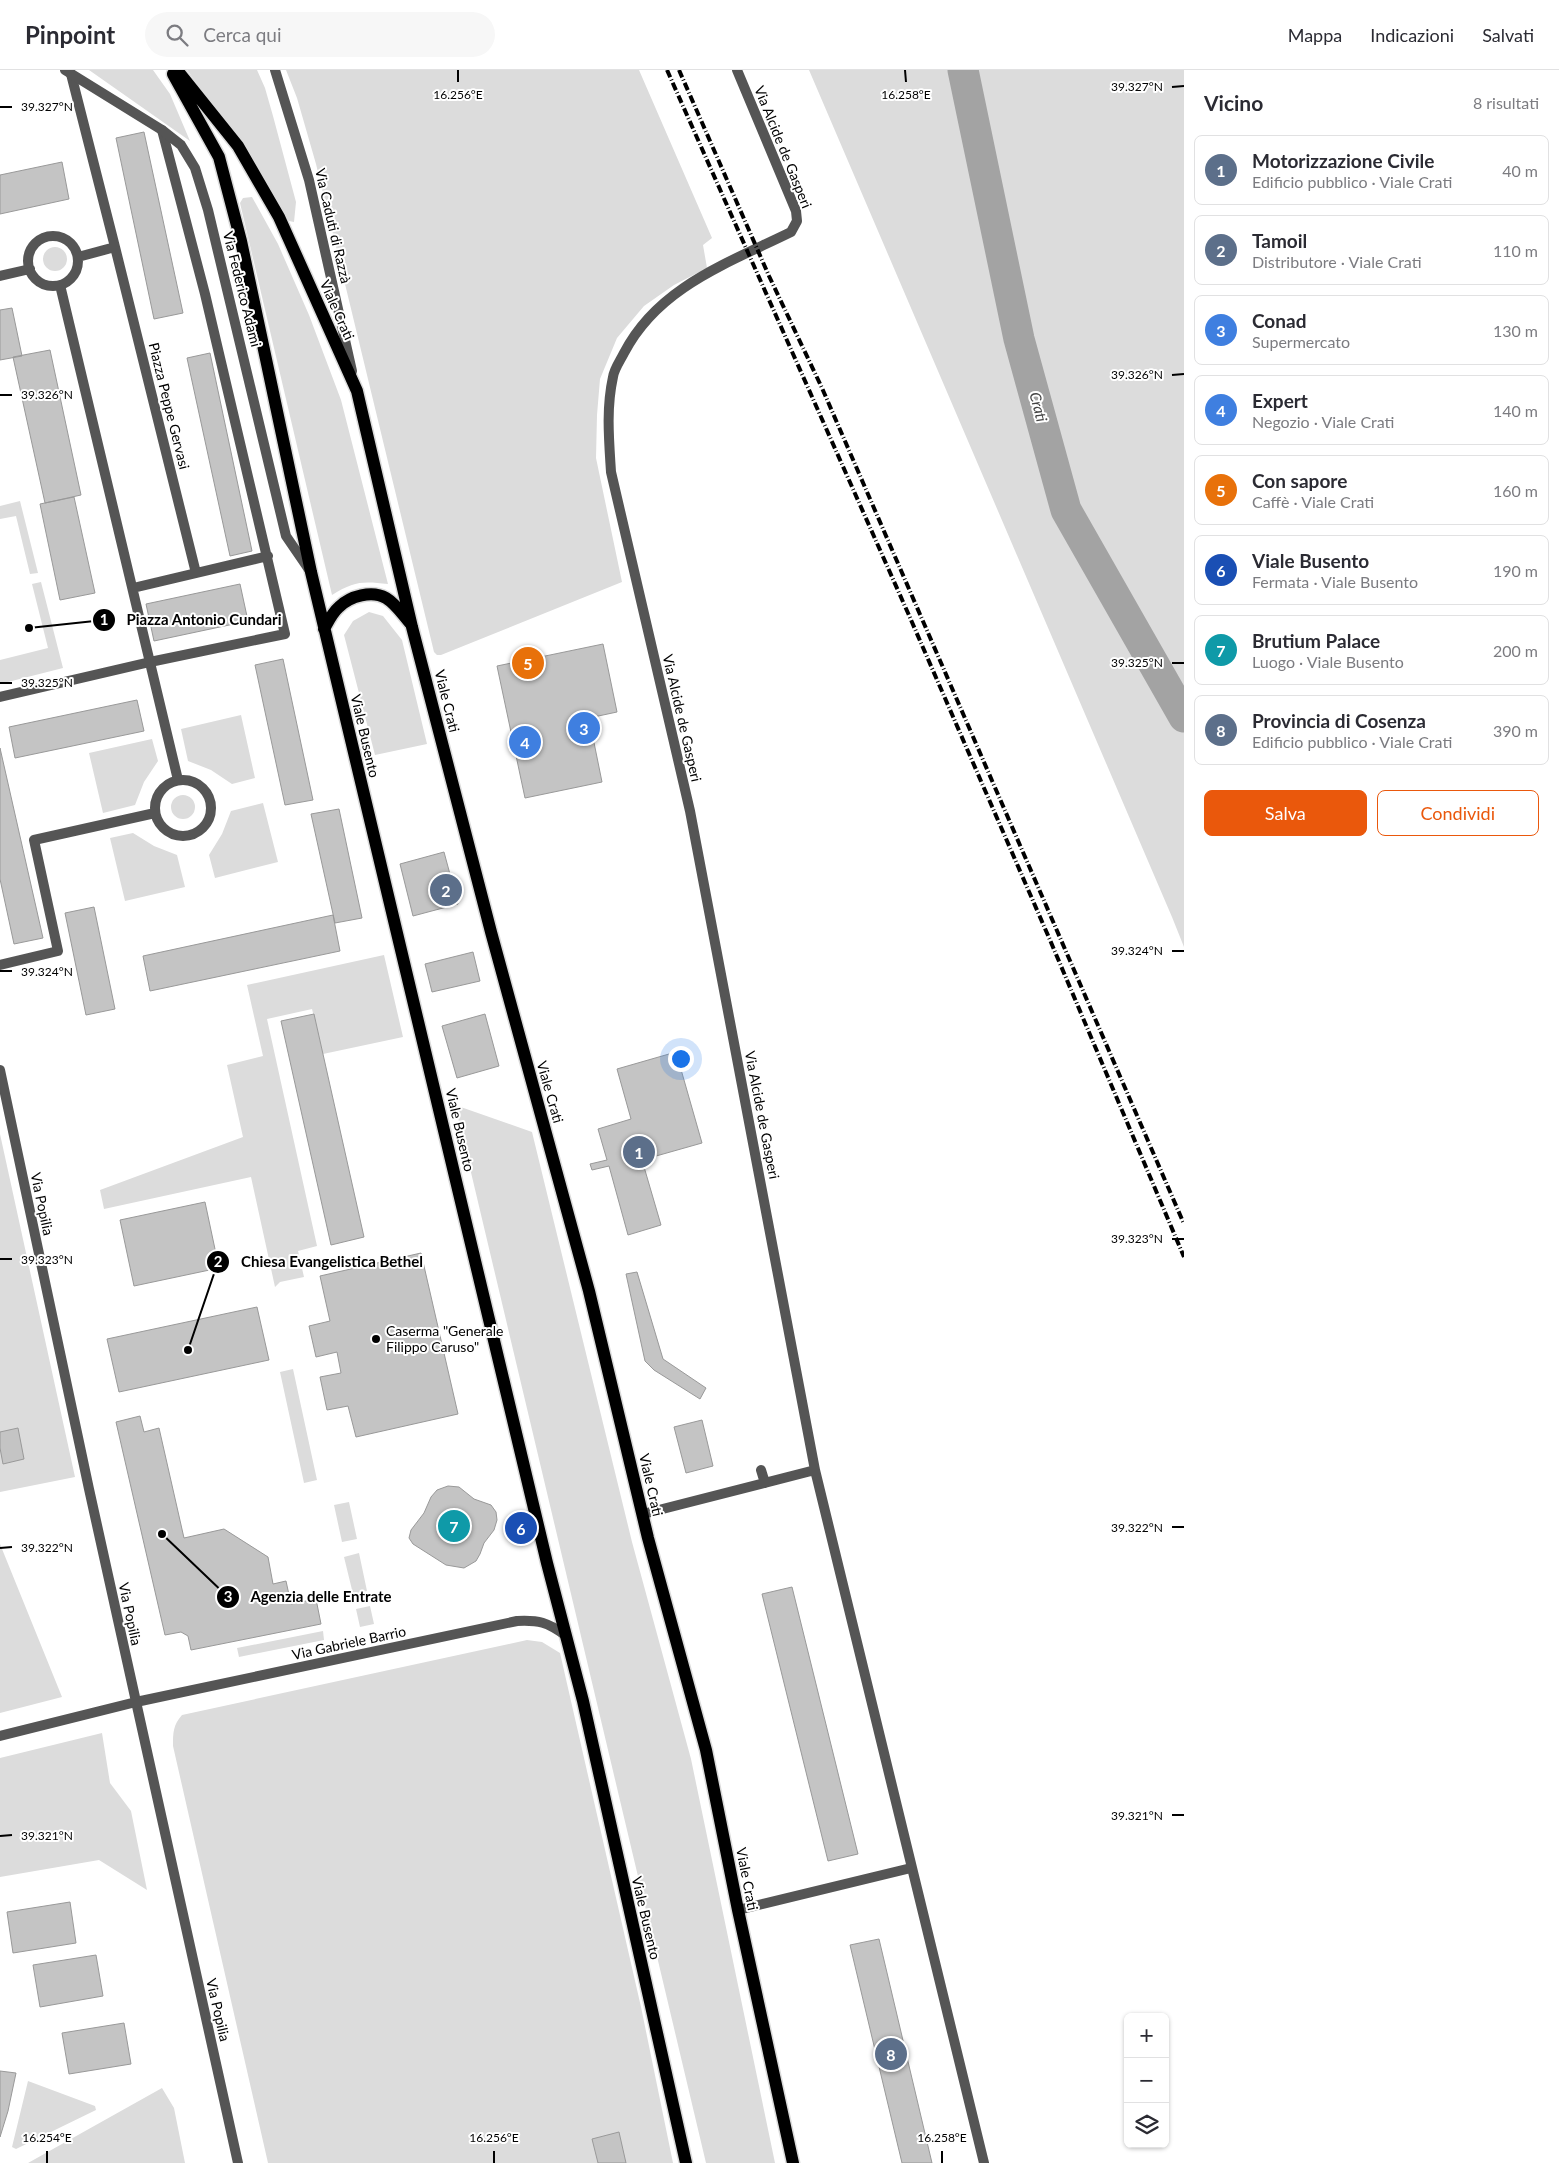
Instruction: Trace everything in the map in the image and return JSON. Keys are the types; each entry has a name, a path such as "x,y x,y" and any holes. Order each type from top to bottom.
{"main road":[{"name":"Via Federico Adami","path":"170,70 219,157 241,241 310,572 324,630"},
{"name":"Viale Crati","path":"177,70 238,146 274,210 357,391 412,626 491,932 589,1291 643,1514 706,1750 738,1910 793,2163"},
{"path":"324,630 339,606 351,599 366,595 385,598 396,607 412,626"},
{"name":"Viale Busento","path":"324,630 547,1563 583,1701 686,2163"}],"street":[{"name":"Via Caduti di Razzà","path":"275,70 310,180 357,391"},
{"name":"Via Alcide de Gasperi","path":"737,70 796,211 797,221 791,232 686,284 655,310 632,338 613,375 607,415 611,472 690,811 815,1470"},
{"name":"Via Federico Adami","path":"68,72 162,130 181,145 195,168 210,220 286,536 310,572"},
{"name":"Piazza Peppe Gervasi","path":"68,72 115,247 196,573"},
{"path":"0,697 150,662 285,634 205,294 162,130"},
{"path":"49,236 57,236 71,243 78,257 76,273 70,280 60,285 46,285 38,281 30,269 28,258 30,250 41,239 49,236"},
{"path":"78,257 115,247"},
{"path":"0,276 30,269"},
{"path":"60,285 178,780"},
{"path":"133,588 268,556"},
{"path":"178,780 195,783 208,796 210,815 206,823 199,830 191,834 181,835 172,833 164,828 155,813 158,796 163,788 178,780"},
{"path":"0,965 58,951 34,840 155,813"},
{"name":"Via Popilia","path":"0,1070 136,1702 238,2163"},
{"path":"761,1470 765,1483"},
{"path":"643,1514 815,1470 984,2163"},
{"name":"Via Gabriele Barrio","path":"0,1736 136,1702 518,1621 538,1620 553,1626 565,1635"},
{"path":"738,1910 911,1868"}],"shaded area":[{"path":"89,70 153,70 170,94 190,141"},
{"path":"187,70 257,70 265,88 296,202 294,222 289,221 283,213 238,139"},
{"path":"286,70 639,70 712,238 703,245 707,268 674,285 644,306 617,338 600,379 596,458 622,582 441,655 437,655 434,652 316,164 297,98"},
{"path":"809,70 1184,70 1184,947 1172,917"},
{"path":"252,197 278,244 309,315 341,400 388,584 359,583 332,595 240,203 243,198"},
{"path":"55,247 64,250 67,259 64,268 55,271 46,268 43,259 46,250"},
{"path":"20,501 38,573 30,574 16,516 0,519 0,506"},
{"path":"41,582 63,668 0,684 0,660 48,648 32,584"},
{"path":"369,612 383,616 402,640 427,744 375,755 344,635 353,621"},
{"path":"241,715 255,778 232,784 211,770 188,761 181,729"},
{"path":"152,739 158,761 144,782 135,805 103,813 89,753"},
{"path":"183,795 192,798 195,807 192,816 183,819 174,816 171,807 174,798"},
{"path":"263,803 278,862 215,878 209,855 222,834 231,811"},
{"path":"133,833 154,846 177,855 185,887 125,901 110,838"},
{"path":"384,955 403,1037 323,1054 312,1009 267,1019 317,1246 298,1251 304,1277 280,1282 275,1287 251,1177 104,1209 100,1190 243,1137 227,1065 263,1056 247,985"},
{"path":"455,1105 532,1132 632,1542 691,1759 775,2163 706,2163"},
{"path":"0,1134 75,1477 0,1492"},
{"path":"293,1369 317,1480 304,1483 280,1372"},
{"path":"349,1502 357,1539 342,1542 334,1505"},
{"path":"0,1544 62,1697 0,1713"},
{"path":"359,1553 367,1591 353,1594 344,1557"},
{"path":"370,1606 374,1624 360,1627 356,1609"},
{"path":"323,1631 324,1640 239,1657 237,1648"},
{"path":"527,1640 542,1642 560,1653 641,2007 673,2163 268,2163 173,1746 175,1726 182,1715"},
{"path":"102,1733 110,1783 131,1811 147,1890 99,1860 0,1877 0,1758"},
{"path":"28,2081 95,2106 96,2110 16,2149 12,2147"},
{"path":"162,2088 174,2108 185,2163 28,2163"}],"building":[{"path":"144,132 183,313 154,319 116,138"},
{"path":"62,162 69,199 0,214 0,175"},
{"path":"12,308 22,356 0,360 0,310"},
{"path":"50,350 81,495 45,503 13,357"},
{"path":"210,353 252,551 230,556 187,358"},
{"path":"74,497 95,593 60,600 40,504"},
{"path":"240,584 248,621 154,641 146,604"},
{"path":"603,644 617,712 589,718 602,782 525,798 497,666"},
{"path":"283,659 313,800 285,805 255,665"},
{"path":"137,700 144,731 15,758 9,727"},
{"path":"0,748 43,938 14,944 0,879"},
{"path":"339,809 362,918 335,923 311,814"},
{"path":"444,852 458,904 413,916 400,864"},
{"path":"94,907 115,1009 86,1015 65,913"},
{"path":"333,915 340,951 150,991 143,956"},
{"path":"473,952 480,981 432,992 425,964"},
{"path":"314,1014 364,1237 331,1245 281,1021"},
{"path":"485,1014 499,1066 457,1078 442,1026"},
{"path":"676,1052 702,1143 642,1160 661,1225 628,1235 609,1166 592,1170 590,1164 607,1160 598,1129 631,1119 617,1069"},
{"path":"205,1202 219,1268 134,1286 120,1220"},
{"name":"Caserma \"Generale Filippo Caruso\"","path":"421,1253 458,1414 356,1437 348,1406 327,1410 320,1377 341,1373 337,1352 316,1357 309,1326 330,1321 320,1276"},
{"path":"637,1272 663,1359 706,1388 700,1399 654,1370 645,1361 626,1274"},
{"path":"257,1307 269,1360 119,1392 107,1339"},
{"path":"140,1416 144,1432 159,1428 184,1538 224,1529 268,1557 273,1584 286,1581 291,1604 316,1599 321,1624 191,1650 188,1636 181,1632 165,1635 116,1422"},
{"path":"702,1420 713,1466 686,1473 674,1427"},
{"path":"18,1428 24,1459 3,1464 0,1432"},
{"path":"448,1486 459,1487 474,1499 491,1505 496,1512 497,1520 494,1530 484,1543 476,1561 464,1568 446,1565 413,1544 409,1538 411,1530 424,1513 431,1497 437,1490"},
{"path":"792,1587 858,1854 828,1861 762,1594"},
{"path":"70,1902 76,1943 13,1953 7,1912"},
{"path":"879,1939 932,2163 902,2163 850,1945"},
{"path":"96,1955 103,1996 40,2007 33,1965"},
{"path":"124,2023 131,2064 69,2074 62,2033"},
{"path":"0,2071 16,2073 0,2137"},
{"path":"619,2132 626,2163 598,2163 592,2139"}],"waterway":[{"name":"Crati","path":"963,70 1019,339 1066,510 1184,717"}],"railway":[{"path":"667,70 908,613 1050,940 1184,1257"},
{"path":"679,70 769,276 822,388 1184,1224"}],"place":[{"name":"Piazza Antonio Cundari","path":"29,628"},
{"name":"Con sapore","path":"528,663"},
{"name":"Conad","path":"584,728"},
{"name":"Expert","path":"525,742"},
{"name":"Tamoil","path":"446,890"},
{"name":"Motorizzazione Civile","path":"639,1152"},
{"name":"Caserma \"Generale Filippo Caruso\"","path":"376,1339"},
{"name":"Chiesa Evangelistica Bethel","path":"188,1350"},
{"name":"Brutium Palace","path":"454,1526"},
{"name":"Viale Busento","path":"521,1528"},
{"name":"Agenzia delle Entrate","path":"162,1534"},
{"name":"Provincia di Cosenza","path":"891,2054"}]}
